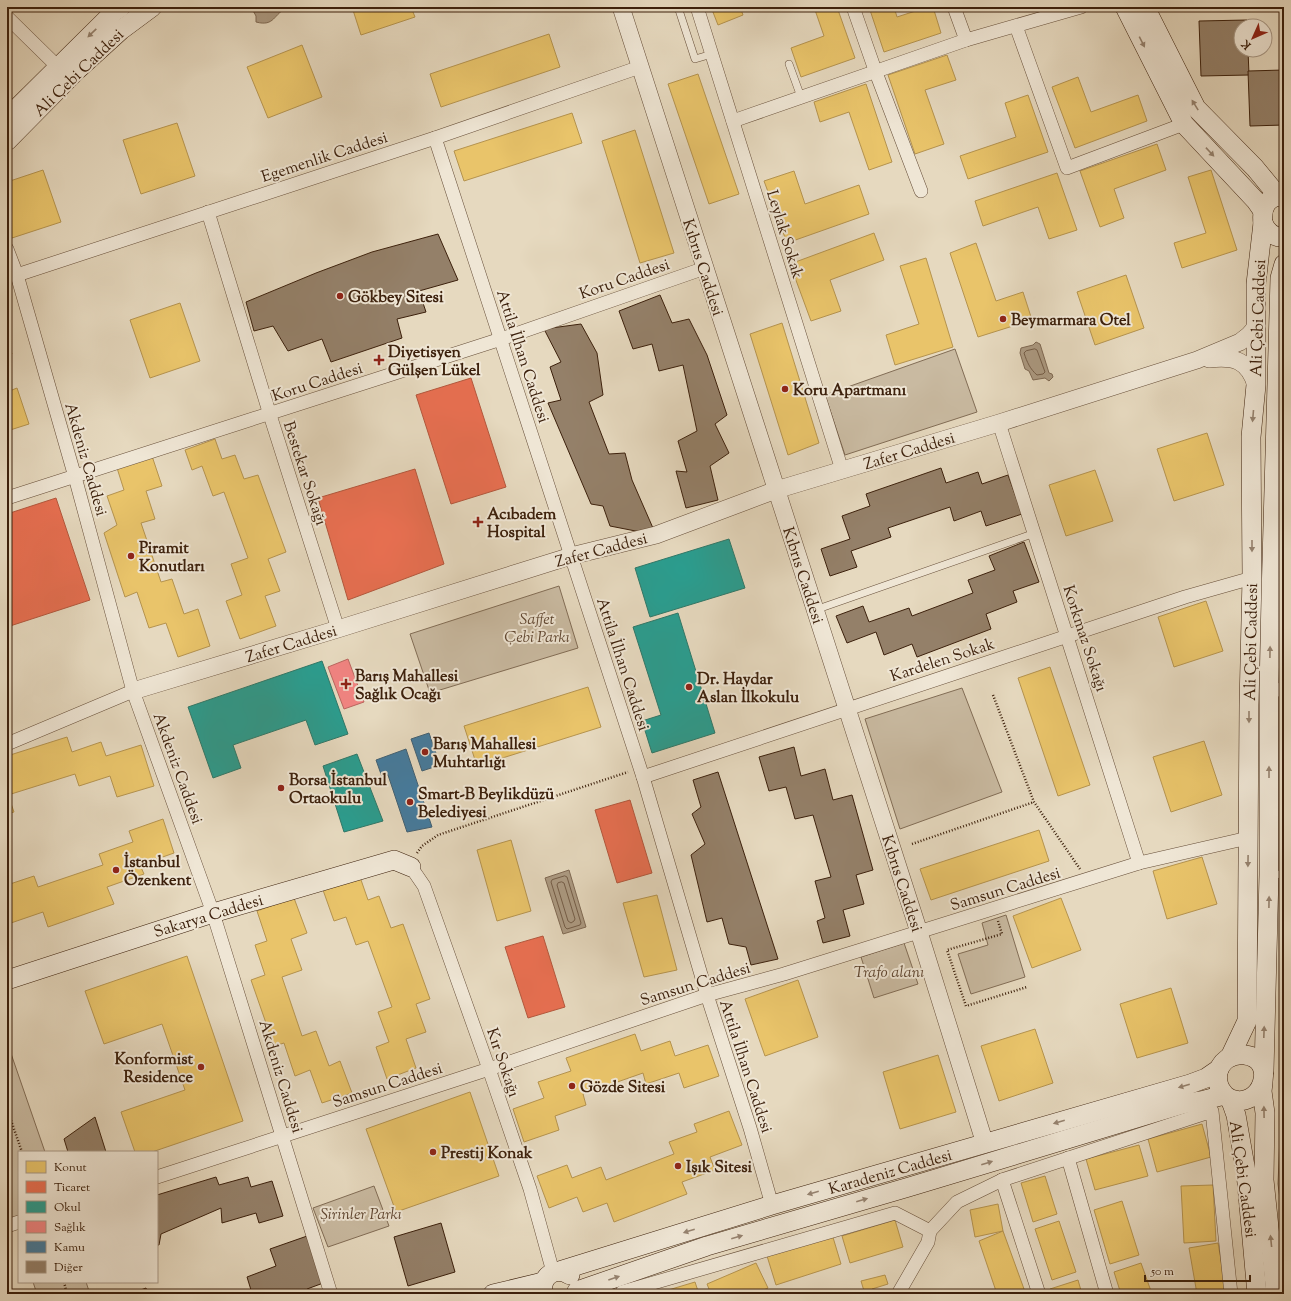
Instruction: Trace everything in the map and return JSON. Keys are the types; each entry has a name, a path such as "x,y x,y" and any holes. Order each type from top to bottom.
{"main road":[{"name":"Ali Çebi Caddesi","path":"7,118 115,11 121,7"},
{"name":"Ali Çebi Caddesi","path":"7,141 110,40 152,7"},
{"path":"1125,7 1184,124 1256,200 1269,233 1275,236 1284,237"},
{"path":"1145,7 1196,108 1281,196 1270,200 1266,204 1263,217"},
{"name":"Ali Çebi Caddesi","path":"1257,1294 1246,1172 1236,1115 1218,1082 1224,1063 1246,1020 1249,705 1252,578 1251,437 1256,385 1256,284 1263,217"},
{"name":"Ali Çebi Caddesi","path":"1276,1294 1264,1180 1265,1108 1262,1090 1277,874 1276,690 1280,278 1284,264"},
{"name":"Sakarya Caddesi","path":"7,980 213,913 394,860 409,866"},
{"path":"1224,1063 1240,1054 1248,1055 1259,1062 1263,1077 1260,1089 1249,1099 1237,1101 1226,1096"},
{"name":"Karadeniz Caddesi","path":"493,1294 550,1280 772,1205 1190,1084 1206,1078 1224,1063"},
{"name":"Karadeniz Caddesi","path":"577,1292 707,1246 1183,1104 1226,1096"},
{"path":"550,1280 570,1275 575,1279 577,1292"}],"street":[{"name":"Kıbrıs Caddesi","path":"621,7 920,932 985,1144"},
{"name":"Leylak Sokak","path":"697,7 842,470"},
{"path":"853,7 875,70 921,191"},
{"path":"954,7 966,40"},
{"path":"733,121 875,70 966,40 1081,7"},
{"path":"7,17 58,67"},
{"path":"1016,26 1067,168 1184,124"},
{"name":"Egemenlik Caddesi","path":"17,276 435,138 640,67"},
{"name":"Attila İlhan Caddesi","path":"435,138 642,772 707,995 750,1128 772,1205"},
{"name":"Bestekar Sokağı","path":"208,212 338,629"},
{"name":"Akdeniz Caddesi","path":"7,249 17,276 75,477 133,691 213,913 331,1294"},
{"name":"Koru Caddesi","path":"7,498 500,339 705,268"},
{"path":"1197,360 1240,342 1257,326"},
{"path":"1197,360 1218,358 1241,362 1249,369 1256,385"},
{"name":"Zafer Caddesi","path":"7,744 133,691 571,556 656,535 776,490 999,423 1197,360"},
{"name":"Korkmaz Sokağı","path":"999,423 1139,863"},
{"name":"Kardelen Sokak","path":"642,772 847,708 1185,597 1252,578"},
{"name":"Samsun Caddesi","path":"158,1177 489,1069 707,995 784,974 1139,863 1248,838"},
{"name":"Kır Sokağı","path":"409,866 424,886 530,1189 550,1280"},
{"path":"898,1294 928,1242 930,1231 957,1202 1002,1180 1212,1111 1231,1294"},
{"path":"1068,1158 1108,1294"},
{"path":"1002,1180 1039,1294"},
{"path":"623,1294 622,1292 895,1213 930,1231"},
{"path":"7,1226 18,1222"}],"lane":[{"path":"678,7 695,59 712,54"},
{"path":"789,64 801,97"},
{"path":"815,610 1035,533"}],"path":[{"path":"993,695 1034,802 1088,880"},
{"path":"409,866 422,846 438,835 642,772"},
{"path":"912,844 1034,802"},
{"path":"994,909 1002,934 947,950 966,1006 1027,987"},
{"path":"7,1109 22,1151"},
{"path":"64,1283 67,1294"}],"green space":[{"path":"955,349 977,412 845,455 825,395"},
{"name":"Saffet Çebi Parkı","path":"559,586 578,648 430,693 410,634"},
{"path":"962,688 1002,792 900,829 865,719"},
{"path":"1281,883 1284,883 1284,1230 1278,1184 1280,1136"},
{"path":"1006,915 1025,977 971,994 958,954 988,945 982,923"},
{"name":"Trafo alanı","path":"904,943 918,984 874,998 861,957"},
{"path":"7,1042 45,1151 18,1151 18,1217 10,1220 7,1210"},
{"name":"Şirinler Parkı","path":"374,1186 389,1226 328,1247 313,1208"},
{"path":"33,1283 86,1283 90,1294 37,1294"}],"water":[{"path":"251,7 288,7 271,21 262,23 256,22 256,16"},
{"path":"1036,342 1040,344 1049,373 1052,374 1053,377 1049,381 1045,378 1033,380 1029,371 1025,369 1020,353 1021,348 1033,345"},
{"path":"569,870 586,927 563,934 545,878"}],"building: Konut":[{"path":"352,7 411,7 415,17 361,35"},
{"path":"711,7 740,7 743,15 718,25"},
{"path":"814,7 837,7 855,58 801,77 791,48 824,36"},
{"path":"869,7 894,7 897,17 928,7 933,7 941,33 884,52"},
{"path":"549,34 560,67 441,107 430,74"},
{"path":"302,45 322,97 268,118 247,67"},
{"path":"947,55 956,80 925,90 944,144 915,154 888,75"},
{"path":"698,74 739,194 709,204 668,84"},
{"path":"1078,77 1091,112 1138,95 1147,121 1075,148 1052,87"},
{"path":"866,84 892,162 869,170 849,112 820,122 814,102"},
{"path":"1028,95 1048,152 968,179 960,156 1016,137 1005,103"},
{"path":"572,113 582,143 464,181 454,151"},
{"path":"177,123 195,176 141,194 123,140"},
{"path":"635,130 674,253 640,263 602,141"},
{"path":"1157,144 1166,170 1114,189 1124,218 1100,227 1080,171"},
{"path":"43,170 61,222 12,238 7,224 7,182"},
{"path":"1211,170 1237,250 1182,268 1174,243 1206,233 1188,177"},
{"path":"794,171 805,204 859,185 869,214 787,243 764,181"},
{"path":"1057,173 1077,230 1049,239 1038,207 983,226 975,201"},
{"path":"874,233 884,260 830,280 841,311 811,321 790,264"},
{"path":"976,243 996,301 1023,292 1032,320 978,337 950,253"},
{"path":"926,258 953,347 895,365 886,335 919,324 900,266"},
{"path":"1126,275 1144,328 1095,345 1077,292"},
{"path":"180,303 200,361 150,378 130,320"},
{"name":"Koru Apartmanı","path":"782,323 819,443 788,455 750,334"},
{"path":"7,339 12,354 7,356"},
{"path":"17,388 29,424 7,431 7,392"},
{"path":"1207,433 1224,485 1174,501 1157,449"},
{"path":"215,439 222,459 235,455 244,479 258,475 286,552 268,559 280,591 265,596 276,626 240,639 226,601 242,595 231,564 248,558 224,492 213,496 202,466 192,470 185,450"},
{"name":"Piramit Konutları","path":"152,456 162,486 146,491 155,519 141,523 161,582 172,579 184,614 198,609 210,646 178,657 166,623 149,628 137,592 125,597 104,533 117,525 107,496 124,490 117,468"},
{"path":"1095,470 1113,521 1066,536 1049,485"},
{"path":"1206,601 1223,651 1174,667 1158,617"},
{"path":"1050,667 1090,785 1058,796 1018,678"},
{"path":"588,687 601,727 477,766 464,726"},
{"path":"67,737 72,752 101,742 106,756 141,745 154,786 117,797 110,776 79,786 75,774 8,795 14,812 7,814 7,756"},
{"path":"1204,741 1222,795 1171,812 1153,757"},
{"name":"İstanbul Özenkent","path":"163,819 174,853 140,865 144,874 107,887 114,904 48,927 43,912 8,924 7,885 34,876 38,887 103,865 99,854 133,842 129,831"},
{"path":"1039,830 1049,861 931,900 920,869"},
{"path":"511,840 531,911 497,921 477,850"},
{"path":"1202,857 1217,904 1167,919 1153,871"},
{"path":"360,877 368,900 379,896 391,928 403,924 430,999 416,1004 426,1032 406,1039 416,1068 387,1079 376,1047 389,1042 378,1012 392,1007 368,941 356,945 346,917 334,921 323,890"},
{"path":"657,895 677,970 644,977 623,903"},
{"path":"294,898 307,933 291,939 302,970 282,977 302,1036 316,1031 329,1066 340,1061 352,1093 322,1103 310,1070 295,1076 284,1043 274,1046 251,980 265,975 255,945 267,941 257,911"},
{"path":"1061,898 1081,950 1032,968 1013,916"},
{"name":"Konformist Residence","path":"187,956 243,1121 155,1151 135,1151 121,1112 185,1090 162,1024 104,1044 85,991"},
{"path":"798,980 818,1037 765,1056 745,999"},
{"path":"1171,988 1188,1043 1137,1058 1120,1004"},
{"path":"1035,1029 1053,1083 999,1101 981,1046"},
{"name":"Gözde Sitesi","path":"635,1034 641,1051 670,1041 675,1056 708,1045 719,1076 684,1088 679,1073 646,1084 643,1073 583,1094 586,1105 555,1116 559,1130 524,1142 513,1109 544,1098 538,1082 571,1071 566,1058"},
{"path":"938,1055 956,1112 900,1129 883,1072"},
{"name":"Prestij Konak","path":"470,1092 499,1176 396,1212 366,1129"},
{"name":"Işık Sitesi","path":"729,1111 742,1145 710,1157 715,1170 682,1182 687,1194 614,1222 607,1203 583,1212 577,1197 549,1208 537,1176 567,1165 572,1178 601,1167 606,1180 674,1154 669,1142 697,1132 694,1124"},
{"path":"1202,1124 1211,1157 1157,1172 1148,1139"},
{"path":"1139,1145 1148,1176 1095,1190 1086,1159"},
{"path":"1045,1176 1057,1214 1033,1222 1021,1183"},
{"path":"1213,1185 1216,1241 1184,1243 1181,1186"},
{"path":"1122,1201 1139,1255 1110,1264 1094,1210"},
{"path":"998,1204 1003,1231 975,1237 970,1210"},
{"path":"895,1220 903,1247 850,1263 842,1236"},
{"path":"1059,1221 1076,1272 1052,1280 1035,1229"},
{"path":"1003,1231 1024,1289 1011,1294 997,1294 979,1241"},
{"path":"832,1234 841,1264 776,1285 767,1256"},
{"path":"1218,1243 1226,1289 1197,1294 1189,1248"},
{"path":"756,1263 768,1288 755,1294 711,1294 707,1284"},
{"path":"1141,1263 1152,1294 1121,1294 1114,1272"},
{"path":"885,1275 888,1284 872,1289 873,1294 855,1294 864,1291 861,1281"},
{"path":"1078,1280 1082,1294 1052,1294 1050,1289"},
{"path":"695,1282 699,1294 655,1294"}],"building: Ticaret":[{"path":"471,378 506,487 451,504 416,395"},
{"path":"415,469 444,564 348,600 318,498"},
{"path":"56,498 90,600 7,627 7,514"},
{"path":"630,800 652,873 617,883 595,810"},
{"path":"543,936 565,1007 528,1018 505,947"}],"building: Okul":[{"path":"729,539 745,588 650,617 635,568"},
{"name":"Dr. Haydar Aslan İlkokulu","path":"678,613 715,733 652,753 642,721 661,715 633,627"},
{"name":"Borsa İstanbul Ortaokulu","path":"322,661 348,734 315,745 306,720 233,745 241,768 213,778 188,707"},
{"path":"357,754 383,821 344,832 323,766"}],"building: Sağlık":[{"name":"Barış Mahallesi Sağlık Ocağı","path":"348,659 364,702 344,709 328,667"}],"building: Kamu":[{"name":"Barış Mahallesi Muhtarlığı","path":"429,733 440,765 422,771 411,739"},
{"name":"Smart-B Beylikdüzü Belediyesi","path":"406,749 432,827 407,832 388,775 382,777 376,760"}],"building: Diğer":[{"path":"1233,20 1233,58 1248,58 1249,75 1201,76 1199,21"},
{"path":"1284,70 1284,125 1250,126 1248,71"},
{"name":"Gökbey Sitesi","path":"438,234 458,280 419,291 426,312 397,319 402,338 331,362 322,339 288,351 273,326 254,331 246,302 372,252"},
{"path":"660,295 672,323 689,319 707,355 727,415 715,424 729,453 710,466 718,500 686,508 676,471 687,472 678,441 697,431 683,365 659,371 652,344 633,349 619,311"},
{"path":"581,324 597,353 603,395 589,402 609,454 625,453 632,480 656,535 610,526 603,506 591,504 548,403 561,400 550,367 561,362 544,329"},
{"path":"941,468 946,483 978,472 982,484 1008,475 1022,514 986,526 981,511 954,521 950,507 888,528 891,537 851,551 857,567 830,576 821,549 850,539 842,516 870,506 866,494"},
{"path":"1024,542 1039,582 1013,591 1017,602 986,614 991,629 917,657 912,644 884,655 876,632 847,643 836,616 863,606 869,622 909,608 912,616 973,593 968,580 995,570 989,556"},
{"path":"794,747 801,776 825,769 833,800 852,795 873,870 856,875 864,904 843,910 850,936 823,943 817,921 825,918 815,881 831,877 813,815 795,819 786,787 769,791 759,757"},
{"path":"718,772 778,959 751,965 746,947 729,944 722,918 707,922 691,855 705,844 692,814 701,807 693,780"},
{"path":"95,1117 106,1151 68,1151 64,1139"},
{"path":"216,1177 219,1185 248,1177 251,1187 272,1181 283,1216 259,1223 256,1213 222,1223 221,1208 161,1234 158,1245 158,1195"},
{"path":"441,1223 455,1272 408,1286 394,1237"},
{"path":"310,1235 326,1282 307,1289 309,1294 239,1294 251,1290 247,1277 276,1266 270,1249"},
{"path":"146,1288 148,1294 130,1294"}],"place":[{"name":"Gökbey Sitesi","path":"340,296"},
{"name":"Beymarmara Otel","path":"1003,319"},
{"name":"Diyetisyen Gülşen Lükel","path":"379,360"},
{"name":"Koru Apartmanı","path":"785,389"},
{"name":"Acıbadem Hospital","path":"478,522"},
{"name":"Piramit Konutları","path":"131,556"},
{"name":"Barış Mahallesi Sağlık Ocağı","path":"346,684"},
{"name":"Dr. Haydar Aslan İlkokulu","path":"689,687"},
{"name":"Barış Mahallesi Muhtarlığı","path":"425,752"},
{"name":"Borsa İstanbul Ortaokulu","path":"281,788"},
{"name":"Smart-B Beylikdüzü Belediyesi","path":"410,802"},
{"name":"İstanbul Özenkent","path":"116,870"},
{"name":"Konformist Residence","path":"201,1067"},
{"name":"Gözde Sitesi","path":"572,1086"},
{"name":"Prestij Konak","path":"433,1152"},
{"name":"Işık Sitesi","path":"678,1166"}]}
